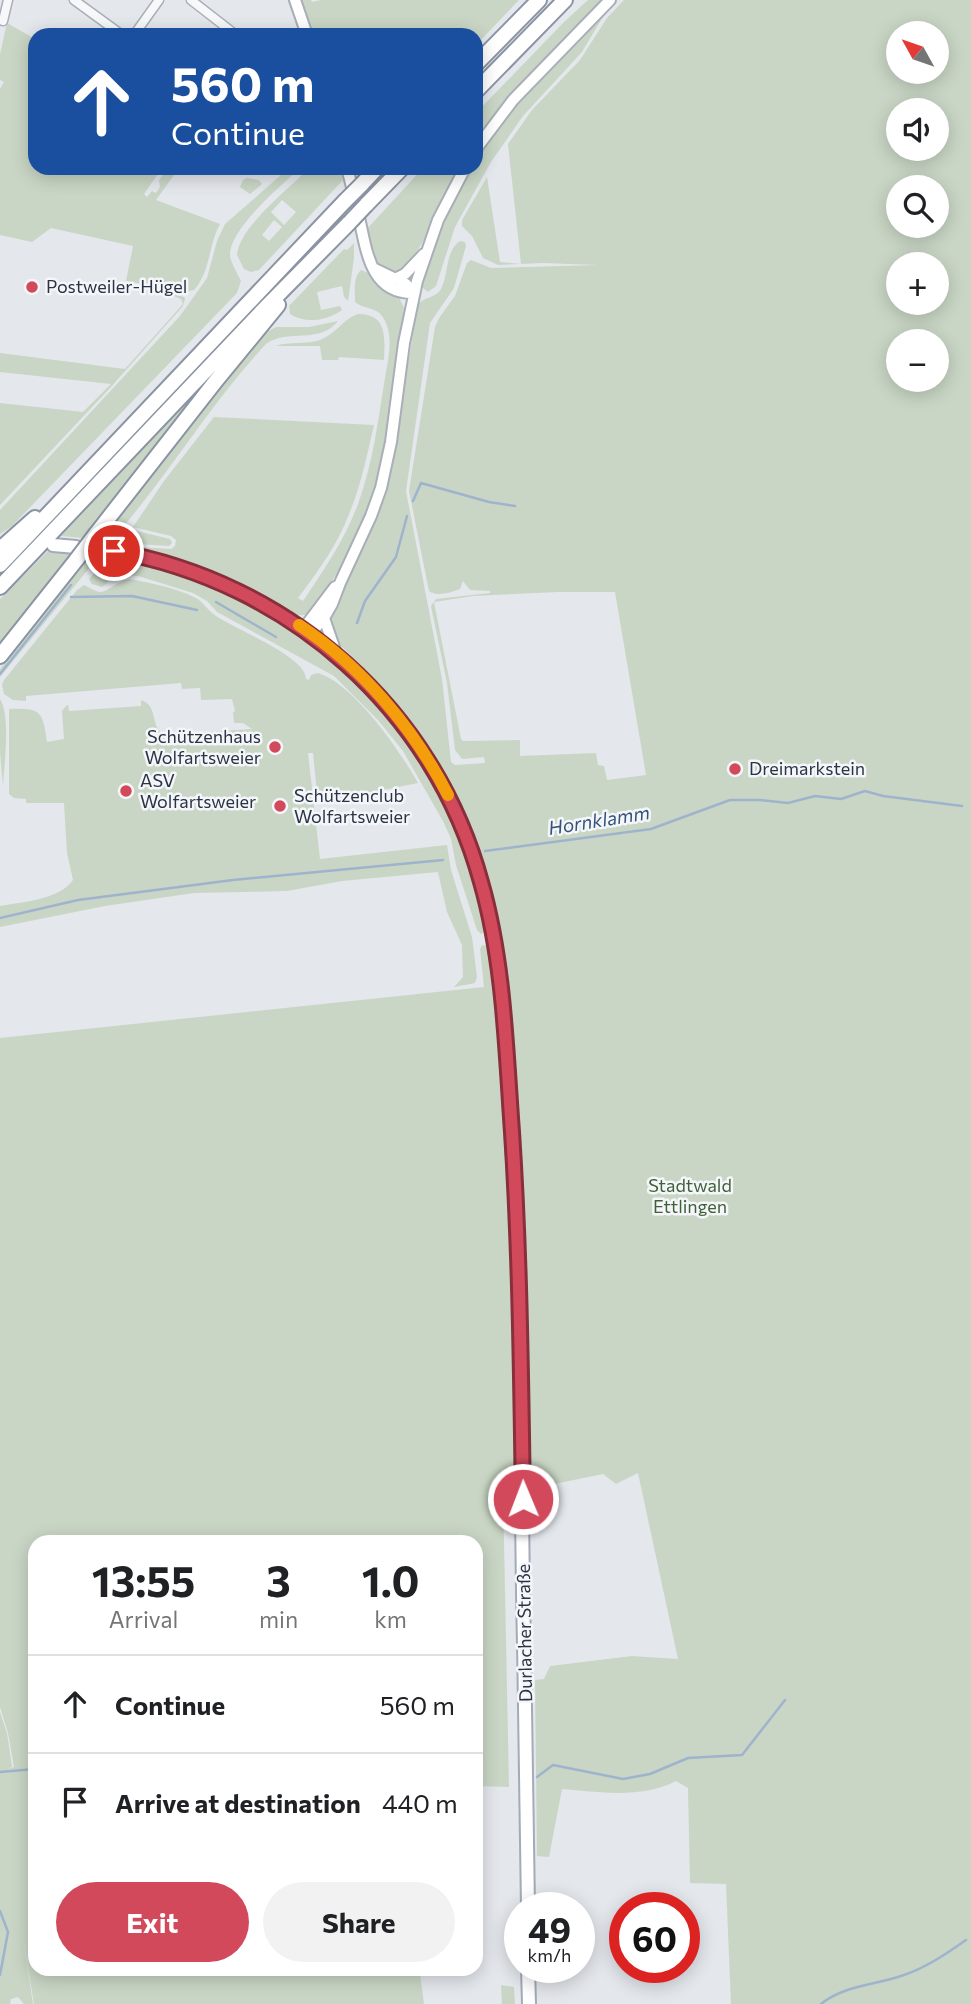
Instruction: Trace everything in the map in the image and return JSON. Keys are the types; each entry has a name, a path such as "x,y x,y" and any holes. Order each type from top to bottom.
{"highway":[{"path":"483,57 539,0"},
{"path":"483,84 563,2"},
{"path":"0,565 370,175"},
{"path":"0,587 268,304 395,175"},
{"path":"0,656 76,553 103,546 215,382 274,312 295,279"},
{"path":"0,549 64,496"}],"main road":[{"path":"295,0 305,28"},
{"path":"483,140 520,92 610,0"},
{"path":"349,175 366,253 379,278 403,293 414,293"},
{"path":"307,631 324,618 371,516 383,480 391,442 404,343 414,293 426,252 461,175"},
{"path":"395,279 405,274 426,252"},
{"path":"375,269 406,284 414,293"},
{"path":"53,545 76,553"},
{"name":"Durlacher Straße","path":"103,546 214,579 258,601 307,631 336,653 384,700 418,744 452,803 475,858 488,909 499,983 518,1231 528,1892"},
{"path":"307,631 340,583"},
{"path":"324,618 336,653"},
{"path":"528,1983 529,2004"}],"street":[{"path":"3,21 8,0"},
{"path":"74,0 112,28"},
{"path":"139,28 159,0"},
{"path":"191,0 227,28"}],"green space":[{"path":"299,0 519,0 483,38 483,28 310,28"},
{"path":"588,0 604,0 513,93 483,132 483,106"},
{"name":"Stadtwald Ettlingen","path":"624,0 971,0 971,2004 731,2004 726,1884 690,1883 688,1788 676,1781 663,1787 635,1792 606,1793 562,1789 549,1857 537,1856 535,1680 544,1679 550,1666 632,1656 678,1659 638,1473 616,1484 603,1474 554,1484 543,1508 531,1506 530,1488 503,1493 509,1787 483,1786 483,1535 28,1535 28,1968 22,1932 33,2004 24,2004 18,1997 11,1999 10,2004 0,2004 0,1712 7,1733 12,1767 7,1769 14,1767 8,1733 0,1707 0,1038 484,987 480,949 482,945 490,946 473,841 366,670 337,642 331,627 331,618 376,516 395,443 418,304 439,292 455,245 460,241 465,242 454,288 430,323 406,491 442,679 451,762 455,765 485,763 484,757 462,759 455,750 447,683 431,606 436,599 490,591 470,590 463,581 460,589 452,592 440,594 429,591 409,491 435,327 455,296 467,263 471,260 491,268 598,265 521,264 508,144 532,110 580,60 607,18","holes":["615,592 646,775 607,780 604,766 598,765 596,753 520,756 520,740 461,739 434,602 473,596"]},
{"path":"607,10 582,52 523,116 491,162 455,227 436,286 428,292 423,288 423,279 442,222 466,175 483,175 483,147 509,111"},
{"path":"7,23 28,35 28,175 157,175 144,194 147,197 152,191 156,193 163,175 174,175 156,200 220,224 204,275 194,290 184,292 126,281 133,246 51,228 32,242 0,235 0,89 4,82 0,80 0,54"},
{"path":"281,175 292,175 247,220 232,244 230,255 241,281 237,293 12,526 0,534 0,510 180,316 207,278 217,241 225,224"},
{"path":"302,175 341,175 343,180 259,270 251,272 244,269 237,255 246,232","holes":["282,200 296,212 284,225 271,212","274,220 282,227 269,241 262,235"]},
{"path":"417,175 456,175 423,242 405,267 395,274 381,266 374,257 366,230"},
{"path":"487,177 500,262 521,264 498,265 483,258 472,236 462,226 462,220"},
{"path":"247,178 259,180 262,184 250,194 240,187"},
{"path":"347,211 348,214 253,313 251,310"},
{"path":"354,243 348,301 344,297 342,286 317,292 321,310 340,306 342,310 330,317 316,320 302,319 290,314 289,306 344,249 347,250"},
{"path":"361,270 399,297 404,308 394,407 385,457 368,514 346,558 313,608 307,614 298,615 229,579 144,553 144,549 121,546 171,549 175,546 176,540 171,536 133,527 164,481 214,417 374,425 349,514 333,547 298,598 303,601 334,554 353,517 368,473 377,426 389,355 389,339 382,316 355,302 356,280"},
{"path":"162,291 184,297 183,306 0,505 0,403 83,412 111,384 0,372 0,353 125,369 183,304 181,299"},
{"path":"358,314 367,315 379,322 384,335 384,360 339,357 338,360 322,360 320,346 275,346 320,340"},
{"path":"338,321 330,328 313,335 284,337 266,344 225,392 131,517 111,541 104,541 265,333 276,327 309,327"},
{"path":"193,396 195,398 89,533 83,538 61,536"},
{"path":"128,531 170,539 172,543 169,546 121,543"},
{"path":"48,551 72,553 0,646 0,599"},
{"path":"92,554 100,555 0,677 0,669"},
{"path":"111,555 179,573 233,594 276,618 317,646 355,679 389,716 419,755 444,798 468,853 487,930 481,934 477,930 456,865 451,839 403,751 378,720 334,676 217,612 207,601 193,593 138,576 115,577 102,587 92,584 89,579"},
{"path":"129,579 155,584 196,598 221,619 294,661 303,670 306,679 309,680 311,675 318,673 332,680 346,690 375,720 418,783 318,803 313,753 308,753 320,859 447,845 451,870 472,937 477,977 475,983 454,987 463,977 462,945 447,912 438,872 342,881 287,891 194,893 105,906 0,927 0,906 50,896 67,887 73,880 67,853 64,803 26,803 26,799 14,798 9,794 9,709 28,709 39,714 47,742 64,739 62,711 68,705 69,711 141,706 141,700 150,707 159,731 164,735 252,729 243,723 234,723 232,699 201,700 200,688 182,689 181,683 26,696 26,701 13,700 4,694 4,680 77,590 84,585 101,592"},
{"path":"0,699 6,728 3,786 0,752"},
{"name":"Stadtwald Ettlingen","path":"29,1976 420,1976 424,2004 34,2004"},
{"path":"501,1985 514,1987 515,2004 502,2004"}],"waterway":[{"path":"413,501 421,483 489,502 515,506"},
{"path":"357,623 365,601 396,557 407,516"},
{"path":"0,674 71,585"},
{"path":"71,597 132,596 197,610"},
{"path":"216,602 276,637"},
{"name":"Hornklamm","path":"485,851 651,829 730,800 788,803 815,796 841,799 865,791 883,796 962,806"},
{"name":"Hornklamm","path":"0,918 78,900 233,880 443,860"},
{"path":"537,1777 553,1765 623,1779 650,1774 688,1758 742,1755 785,1700"},
{"path":"0,1772 28,1770"},
{"path":"0,1911 8,1932 0,1975"},
{"path":"821,2004 850,1989 912,1972 966,1940"}],"slow traffic":[{"path":"299,625 351,666 384,700 418,744 448,795"}],"place":[{"name":"Postweiler-Hügel","path":"32,287"},
{"name":"Schützenhaus Wolfartsweier","path":"275,747"},
{"name":"Dreimarkstein","path":"735,769"},
{"name":"ASV Wolfartsweier","path":"126,791"},
{"name":"Schützenclub Wolfartsweier","path":"280,806"}],"route":[{"path":"114,551 187,569 214,579 280,613 320,640 351,666 384,700 427,759 457,815 475,858 488,909 505,1038 518,1231 523,1499"}]}
